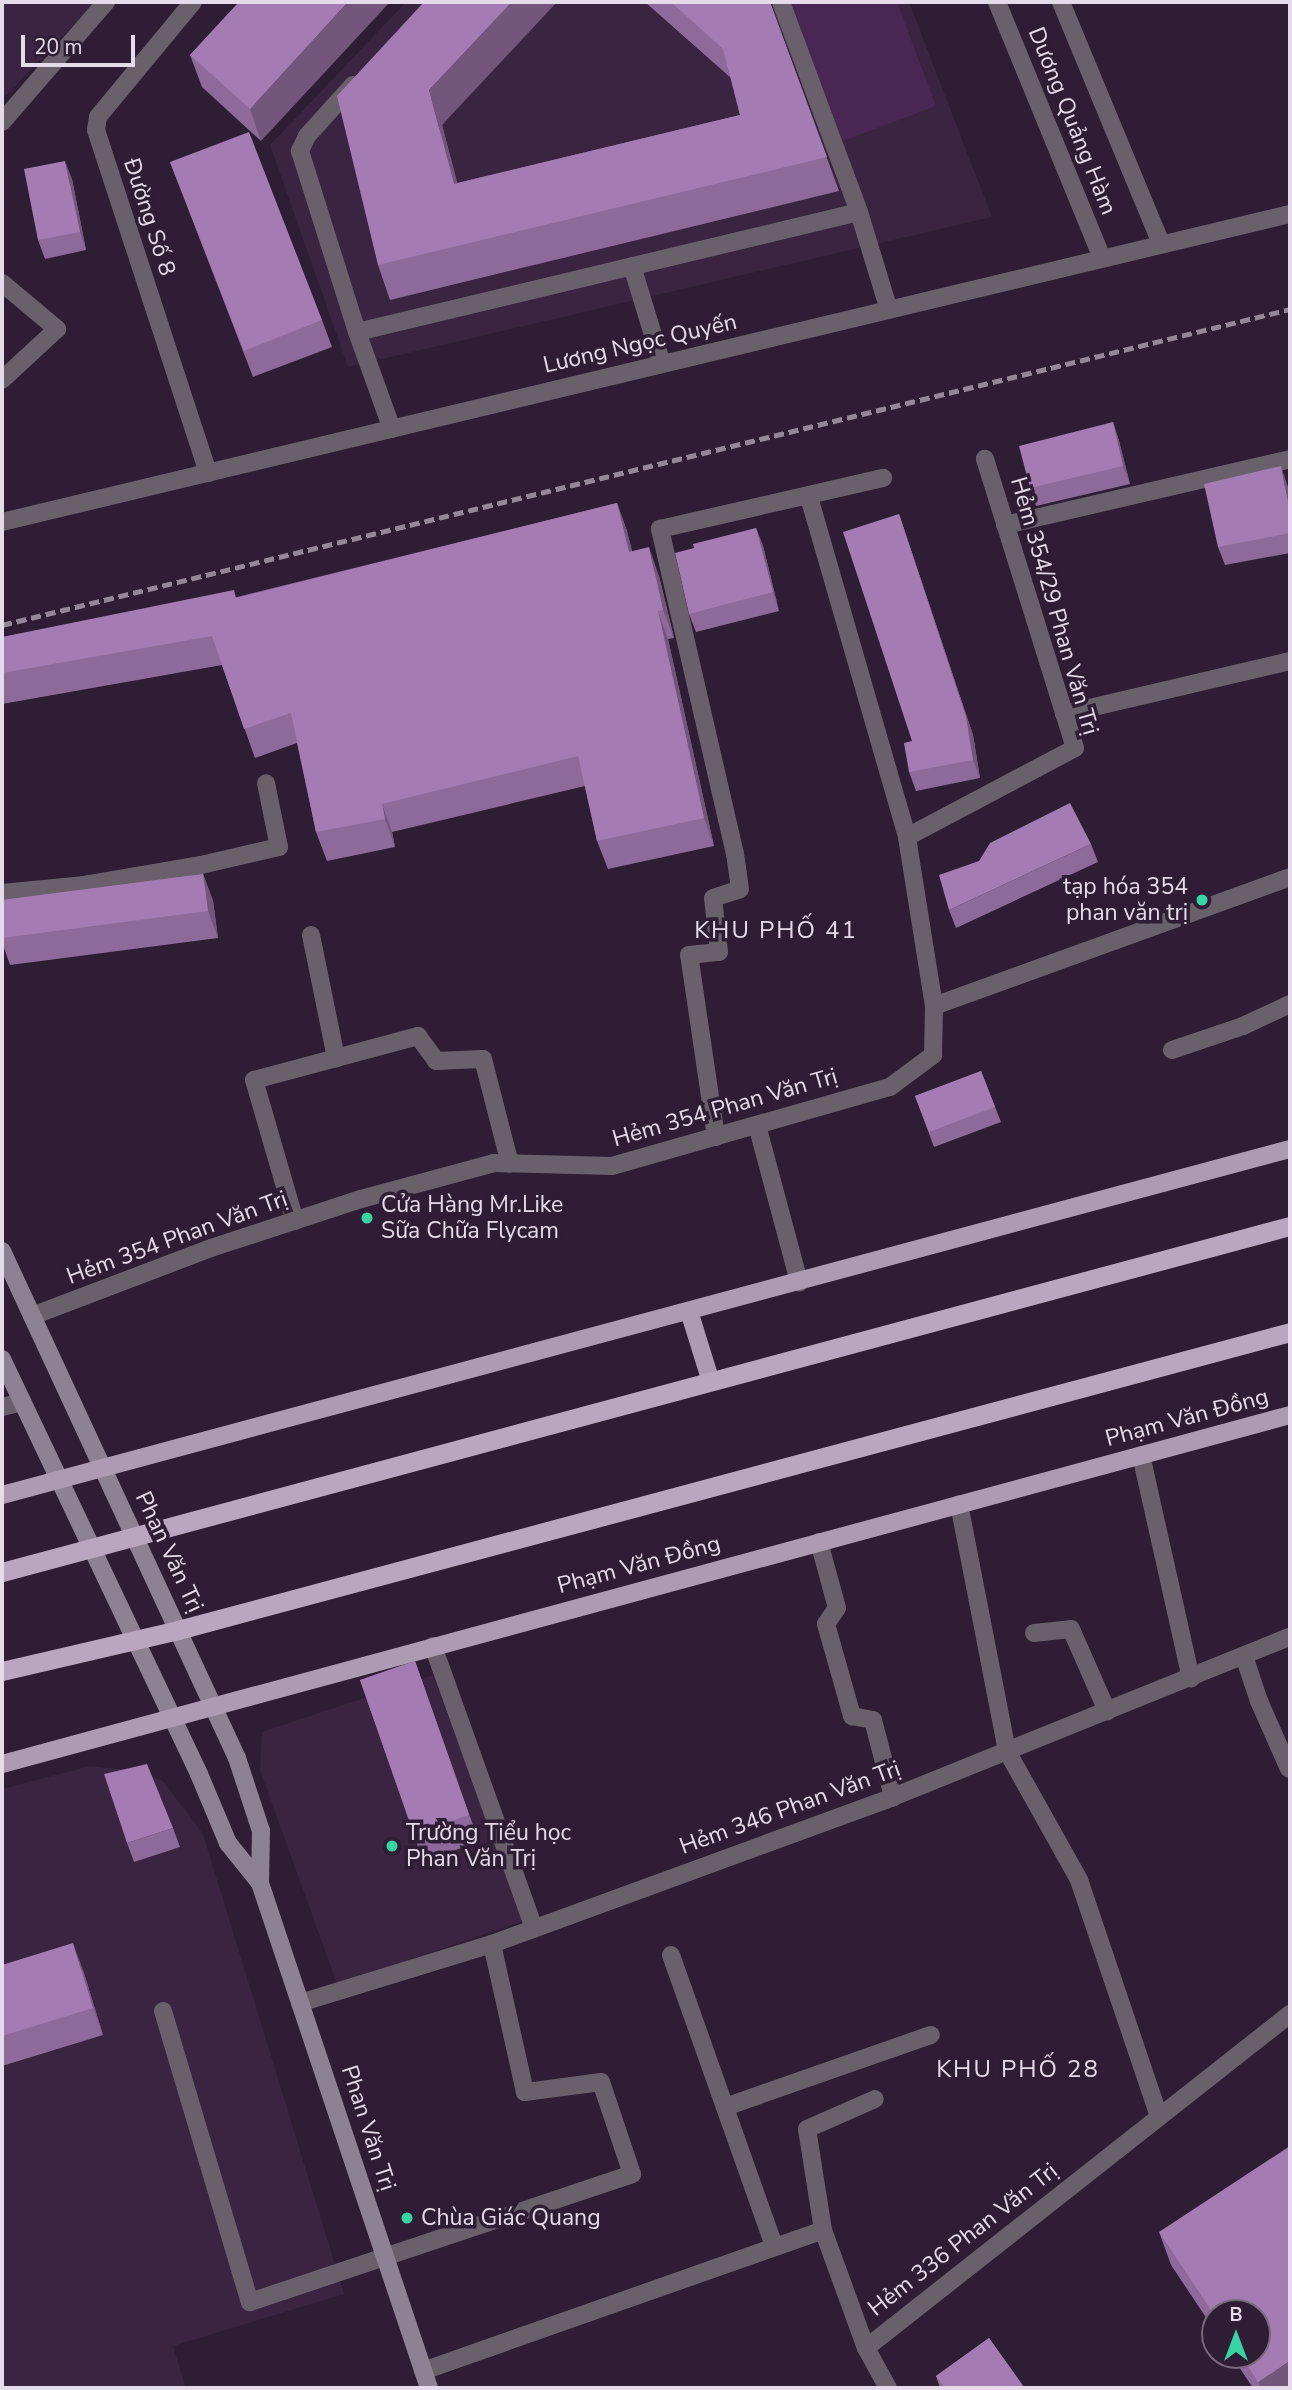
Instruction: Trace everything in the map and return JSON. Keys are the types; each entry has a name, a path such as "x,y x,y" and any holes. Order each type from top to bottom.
{"highway":[{"path":"2,1572 1290,1226"},
{"path":"2,1671 178,1630 1290,1332"}],"main road":[{"path":"2,1494 1290,1150"},
{"name":"Phan Văn Trị","path":"2,1251 237,1758 261,1831 260,1883 426,2380"},
{"path":"689,1311 711,1382"},
{"name":"Phan Văn Trị","path":"2,1359 228,1843 260,1883"},
{"name":"Phạm Văn Đồng","path":"2,1764 213,1704 1290,1416"}],"street":[{"path":"2,122 106,2"},
{"name":"Đường Số 8","path":"193,2 98,117 96,130 208,473"},
{"path":"781,2 859,212 888,310"},
{"name":"Dương Quảng Hàm","path":"997,2 1102,258"},
{"name":"Dương Quảng Hàm","path":"1060,2 1161,244"},
{"path":"363,74 307,136 300,151 357,332 392,429"},
{"path":"357,332 859,212"},
{"name":"Lương Ngọc Quyến","path":"2,522 1290,214"},
{"path":"632,266 662,364"},
{"path":"2,283 57,328 2,380"},
{"name":"Hẻm 354/29 Phan Văn Trị","path":"906,837 1075,748 985,459"},
{"path":"1004,525 1290,459"},
{"path":"716,1137 690,955 719,952 713,898 740,890 735,854 660,529 883,478"},
{"path":"809,497 906,837 934,1006 1290,877"},
{"path":"1064,714 1290,661"},
{"path":"2,893 96,883 201,865 279,847 266,783"},
{"path":"311,935 336,1058"},
{"path":"1172,1050 1243,1026 1290,1004"},
{"name":"Hẻm 354 Phan Văn Trị","path":"32,1316 211,1248 494,1163 612,1166 890,1087 933,1055 934,1006"},
{"path":"295,1221 254,1080 418,1036 436,1061 484,1059 510,1164"},
{"path":"757,1125 799,1282"},
{"path":"2,1407 22,1402"},
{"path":"1141,1455 1191,1678"},
{"path":"959,1504 1007,1751 1079,1880 1159,2117"},
{"path":"819,1542 837,1608 827,1623 852,1716 873,1720 894,1797"},
{"path":"1034,1633 1071,1629 1107,1711"},
{"name":"Hẻm 346 Phan Văn Trị","path":"300,2003 492,1944 894,1797 1290,1637"},
{"path":"433,1646 534,1928"},
{"path":"1244,1656 1259,1701 1289,1769"},
{"path":"163,2011 250,2302 386,2259 632,2174 601,2082 525,2092 492,1944"},
{"path":"671,1955 774,2246"},
{"name":"Hẻm 336 Phan Văn Trị","path":"875,2099 807,2129 823,2230 866,2348 1290,2014"},
{"path":"725,2107 931,2035"},
{"path":"426,2380 774,2246 823,2230"},
{"path":"866,2348 888,2388"}],"shaded area":[{"path":"2,2 95,2 2,100"},
{"path":"406,2 909,2 992,217 348,367 270,145"},
{"path":"790,2 897,2 936,106 843,141"},
{"name":"Trường Tiểu học Phan Văn Trị","path":"433,1675 524,1921 337,1984 260,1770 262,1732"},
{"path":"90,1766 142,1772 163,1781 203,1834 344,2294 173,2346 186,2388 2,2388 2,1789"}],"building":[{"path":"239,2 348,2 250,109 190,55"},
{"path":"424,2 512,2 429,90 454,184 740,115 723,49 671,2 770,2 827,157 378,265 337,96"},
{"path":"249,132 322,320 244,351 170,162"},
{"path":"65,161 80,232 38,240 24,169"},
{"path":"1113,422 1123,466 1030,488 1019,446"},
{"path":"1281,466 1290,513 1290,533 1218,547 1204,484"},
{"path":"617,503 629,552 649,547 663,610 658,611 704,818 597,841 578,756 382,804 385,819 316,832 291,713 244,729 212,636 2,673 2,637 234,590 236,598"},
{"path":"899,514 966,717 973,760 909,772 904,743 912,741 843,532"},
{"path":"756,528 773,592 689,614 675,553 694,548 693,544"},
{"path":"1070,803 1091,844 949,910 939,875 979,861 990,843"},
{"path":"203,874 208,911 2,938 2,900"},
{"path":"981,1071 995,1107 929,1132 915,1096"},
{"path":"415,1661 469,1815 414,1834 360,1680"},
{"path":"147,1764 173,1828 127,1843 104,1774"},
{"path":"73,1943 93,2008 2,2036 2,1965"},
{"path":"1290,2146 1290,2361 1258,2382 1250,2369 1271,2369 1271,2299 1204,2299 1159,2232"},
{"path":"989,2338 1024,2387 945,2388 936,2376"}],"railway":[{"path":"2,625 1290,309"}],"place":[{"name":"tạp hóa 354 phan văn trị","path":"1202,900"},
{"name":"Cửa Hàng Mr.Like Sữa Chữa Flycam","path":"367,1218"},
{"name":"Trường Tiểu học Phan Văn Trị","path":"392,1846"},
{"name":"Chùa Giác Quang","path":"407,2218"}],"district":[{"name":"KHU PHỐ 41","path":"776,931"},
{"name":"KHU PHỐ 28","path":"1018,2070"}]}
